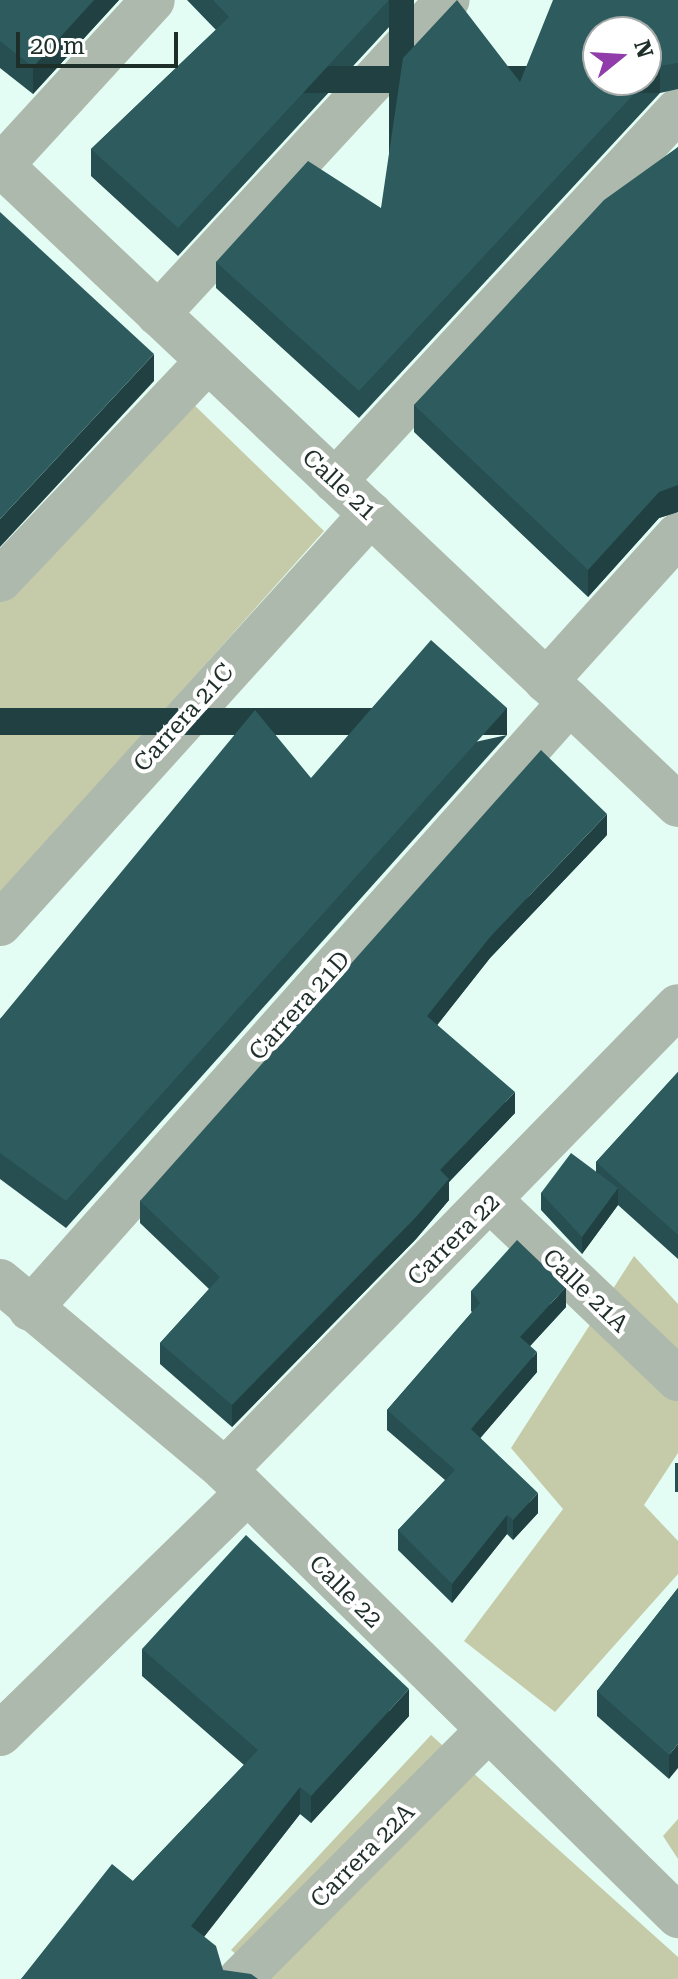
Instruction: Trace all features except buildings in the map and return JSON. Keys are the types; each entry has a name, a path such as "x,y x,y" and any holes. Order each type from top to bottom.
{"street":[{"path":"0,166 153,0"},
{"path":"158,314 448,0"},
{"path":"335,481 678,110"},
{"name":"Calle 21","path":"0,166 678,805"},
{"path":"0,580 208,361"},
{"name":"Carrera 21C","path":"0,924 371,514"},
{"name":"Carrera 21D","path":"15,1295 558,692 678,535"},
{"name":"Carrera 22","path":"0,1734 492,1202 678,1006"},
{"name":"Calle 21A","path":"492,1202 678,1379"},
{"name":"Calle 22","path":"15,1295 236,1482 485,1733 678,1916"},
{"name":"Carrera 22A","path":"240,1979 485,1733"}],"green space":[{"path":"187,398 324,531 0,895 0,601"},
{"path":"634,1256 678,1304 678,1453 644,1505 678,1541 678,1574 555,1712 464,1641 563,1509 511,1448"},
{"path":"431,1735 678,1957 678,1979 266,1979 231,1950"},
{"path":"678,1819 678,1859 663,1836"}]}
